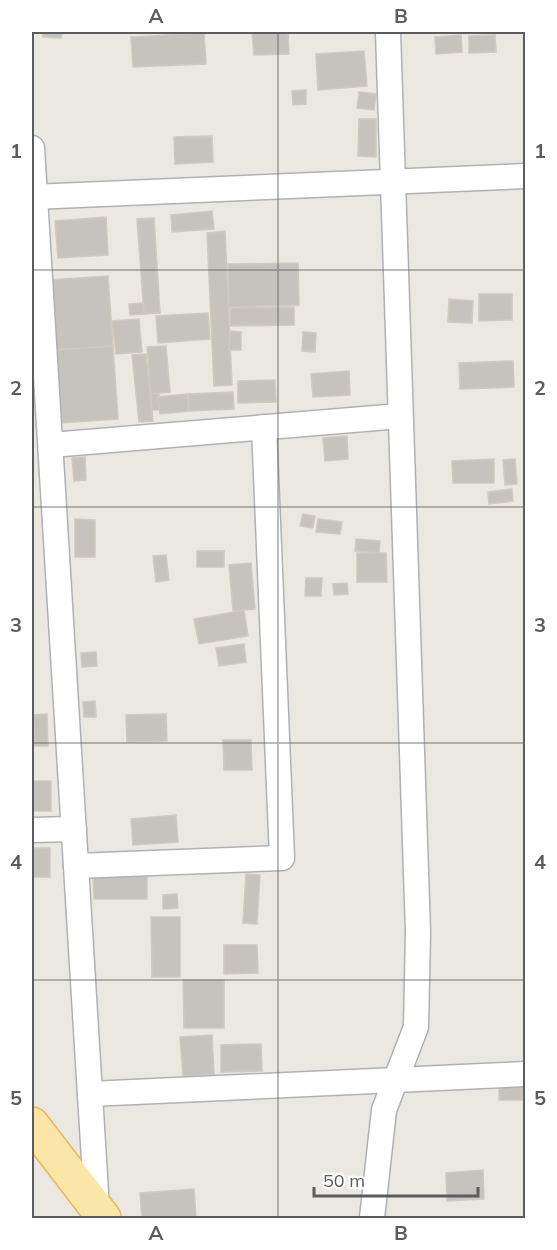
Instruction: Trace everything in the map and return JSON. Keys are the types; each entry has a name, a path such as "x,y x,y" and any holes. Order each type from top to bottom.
{"main road":[{"path":"32,1124 100,1214"}],"street":[{"path":"372,1218 384,1110 416,1027 418,932 387,32"},
{"path":"32,148 33,197 51,445 90,1094 100,1214"},
{"path":"33,197 525,176"},
{"path":"51,445 400,416"},
{"path":"76,866 282,858 264,427"},
{"path":"32,830 74,829"},
{"path":"90,1094 525,1074"}],"building":[{"path":"43,32 62,32 61,38 43,37"},
{"path":"252,32 288,32 289,54 254,55"},
{"path":"204,33 206,64 133,67 131,37"},
{"path":"461,35 462,52 436,54 435,37"},
{"path":"495,35 496,52 469,53 469,36"},
{"path":"364,51 367,86 318,90 316,54"},
{"path":"306,90 306,104 293,105 292,91"},
{"path":"359,92 376,94 374,110 357,108"},
{"path":"359,119 376,119 376,157 358,156"},
{"path":"212,136 213,162 175,164 174,137"},
{"path":"212,211 214,229 172,232 171,215"},
{"path":"106,217 108,255 58,258 55,221"},
{"path":"154,218 160,313 144,314 137,219"},
{"path":"225,231 232,385 214,386 207,233"},
{"path":"298,263 299,305 229,307 228,264"},
{"path":"108,276 113,346 55,350 49,280"},
{"path":"479,294 512,294 512,320 479,321"},
{"path":"449,299 473,301 472,323 448,322"},
{"path":"143,303 144,314 130,315 129,304"},
{"path":"294,307 294,325 230,326 230,308"},
{"path":"208,313 210,339 158,343 156,316"},
{"path":"139,319 142,352 116,354 112,321"},
{"path":"230,331 241,332 241,350 229,350"},
{"path":"303,332 316,333 315,352 302,351"},
{"path":"113,346 118,419 60,423 55,350"},
{"path":"166,346 170,392 151,394 147,347"},
{"path":"146,354 153,421 139,422 132,355"},
{"path":"513,361 514,387 460,389 459,363"},
{"path":"349,371 350,395 313,397 311,374"},
{"path":"275,380 276,402 238,403 238,381"},
{"path":"233,392 234,409 189,411 188,394"},
{"path":"159,393 160,410 152,410 151,394"},
{"path":"187,394 189,411 160,414 158,397"},
{"path":"347,436 348,459 325,461 323,438"},
{"path":"85,457 86,480 74,481 72,458"},
{"path":"494,459 494,483 453,483 452,461"},
{"path":"515,459 517,484 505,485 503,460"},
{"path":"512,489 513,501 489,504 488,492"},
{"path":"303,514 315,516 313,528 300,526"},
{"path":"75,519 95,520 95,557 75,557"},
{"path":"318,519 342,522 340,534 316,532"},
{"path":"356,539 380,541 379,553 355,551"},
{"path":"197,551 224,551 224,567 197,567"},
{"path":"357,553 386,553 387,582 357,582"},
{"path":"166,555 169,580 156,582 153,556"},
{"path":"251,563 255,609 233,611 229,565"},
{"path":"306,578 322,578 321,596 305,596"},
{"path":"347,583 348,594 334,595 333,584"},
{"path":"244,610 248,636 199,644 194,619"},
{"path":"244,644 246,662 219,666 216,648"},
{"path":"96,652 97,666 82,667 81,653"},
{"path":"95,701 96,717 84,717 83,702"},
{"path":"47,714 48,746 35,746 33,715"},
{"path":"166,714 167,741 127,742 126,715"},
{"path":"223,740 251,740 252,770 224,770"},
{"path":"32,781 51,781 51,811 32,811"},
{"path":"176,815 178,842 133,845 131,819"},
{"path":"32,848 50,848 50,877 32,877"},
{"path":"147,872 147,899 94,899 93,873"},
{"path":"246,874 260,875 257,924 243,923"},
{"path":"177,894 178,908 163,909 163,895"},
{"path":"151,917 180,917 180,977 152,977"},
{"path":"224,945 257,945 258,973 224,974"},
{"path":"183,980 224,980 224,1028 184,1028"},
{"path":"212,1035 214,1074 183,1076 180,1037"},
{"path":"261,1044 262,1071 221,1072 221,1045"},
{"path":"522,1082 523,1100 499,1100 499,1083"},
{"path":"483,1170 484,1199 447,1201 446,1173"},
{"path":"194,1189 196,1218 142,1218 140,1193"}]}
